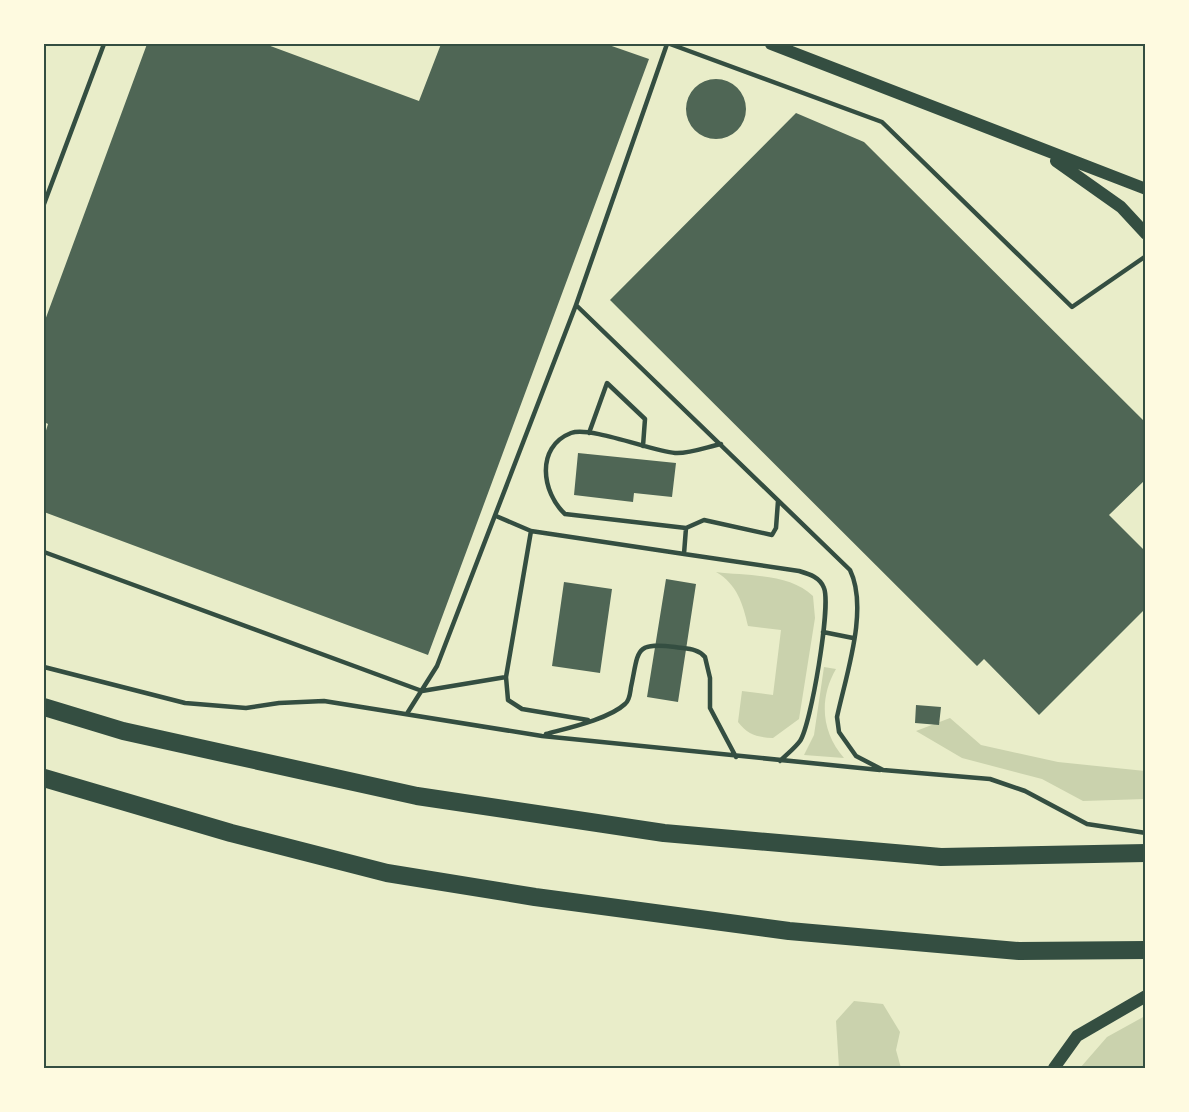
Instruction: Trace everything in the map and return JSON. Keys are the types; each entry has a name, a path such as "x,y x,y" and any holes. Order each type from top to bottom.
{"highway":[{"path":"44,706 123,731 417,796 664,833 941,857 1146,853"},
{"path":"44,778 231,832 387,873 536,897 789,931 996,949 1146,950"}],"main road":[{"path":"771,44 1146,189"},
{"path":"1037,148 1121,207 1146,219"},
{"path":"1121,207 1146,234"},
{"path":"1054,1068 1077,1036 1146,996"}],"lane":[{"path":"44,204 104,44"},
{"path":"408,712 437,666 496,516 576,305 668,44 882,122 1072,307 1146,256"},
{"path":"576,305 850,570 856,582 857,599 854,638 837,717 839,732 855,756 883,770"},
{"path":"588,433 607,382 645,418 643,446"},
{"path":"721,444 677,454 588,433 572,433 558,442 544,465 546,485 553,503 565,514 686,528 704,520 772,535 776,528 778,501"},
{"path":"496,516 531,531 798,571 815,576 824,587 826,602 823,632 806,726 800,741 780,761"},
{"path":"684,554 686,528"},
{"path":"531,531 506,677 508,700 522,709 591,721"},
{"path":"44,552 422,691 506,677"},
{"path":"823,632 854,638"},
{"path":"542,736 591,721 624,705 628,701 638,658 645,646 651,644 701,652 708,664 710,708 736,757"},
{"path":"44,667 185,703 246,708 279,702 324,701 408,712 542,736 736,757 990,779 1025,791 1087,824 1146,833"}],"green space":[{"path":"716,572 780,579 804,589 813,596 815,618 799,719 773,738 753,734 745,730 738,722 742,691 773,695 781,630 748,626 741,602 734,589"},
{"path":"824,667 836,669 827,691 825,715 831,737 844,758 804,755 814,735"},
{"path":"950,718 981,745 1058,762 1145,771 1145,799 1083,801 1042,779 962,758 916,731"},
{"path":"854,1001 883,1004 900,1032 896,1050 901,1068 839,1068 836,1021"},
{"path":"1145,1016 1145,1068 1080,1068 1107,1037"}],"building":[{"path":"147,44 265,44 419,101 441,44 606,44 649,59 428,655 44,512 44,437 48,424 44,422 44,323"},
{"path":"716,79 733,84 741,92 746,109 741,126 733,134 716,139 699,134 691,126 686,109 691,92 699,84"},
{"path":"796,113 864,142 1146,423 1146,479 1109,515 1146,552 1146,608 1039,715 984,659 977,666 610,300"},
{"path":"578,453 676,463 672,497 634,493 633,502 574,495"},
{"path":"666,579 696,584 678,702 647,697"},
{"path":"564,582 612,589 600,673 552,666"},
{"path":"916,705 941,707 939,725 915,723"}]}
